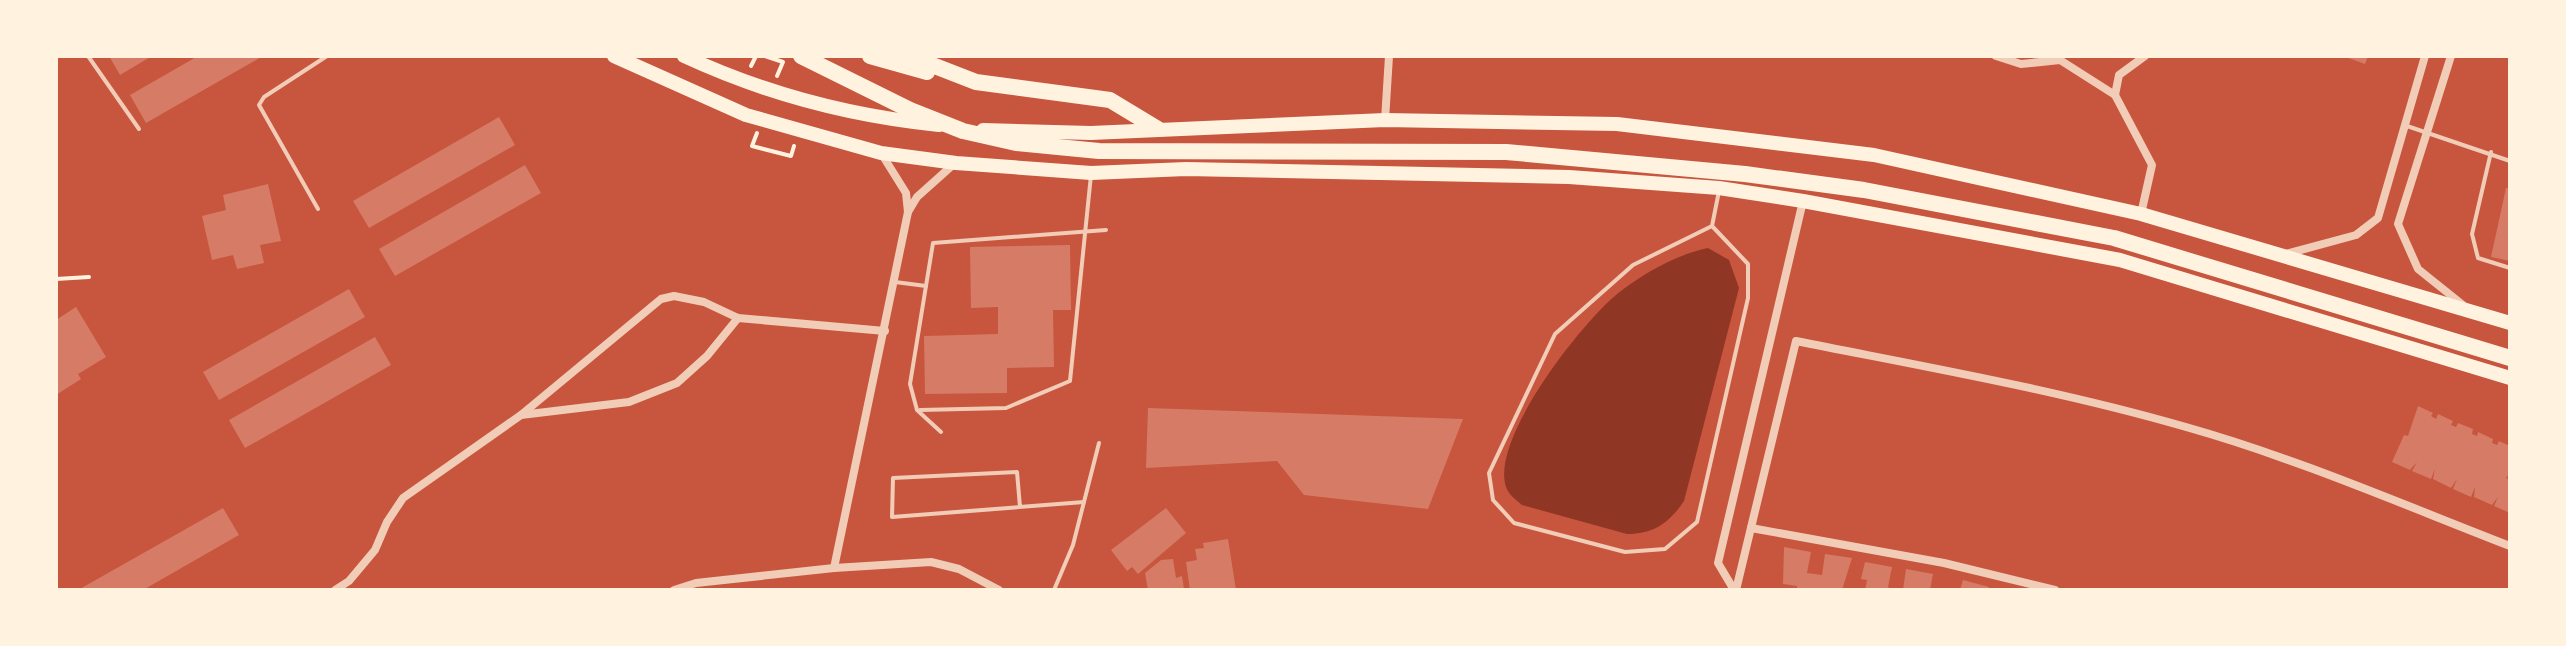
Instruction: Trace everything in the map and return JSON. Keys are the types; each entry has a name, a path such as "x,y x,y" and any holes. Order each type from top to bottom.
{"highway":[{"path":"614,56 746,115 881,153 956,163 1091,173 1186,169 1569,177 1719,188 1803,201 2120,260 2510,378"},
{"path":"684,56 770,91 882,119 1018,133 1385,120 1617,124 1844,151 2141,214 2285,254 2510,323"},
{"path":"801,56 910,110 963,131 1030,145 1099,151 1506,152 1745,174 1864,190 2114,238 2510,358"},
{"path":"870,56 976,82 1110,100 1158,129"},
{"path":"909,56 976,82"}],"street":[{"path":"1385,120 1389,56"},
{"path":"1996,56 2021,64 2060,60 2115,95 2152,165 2141,214"},
{"path":"2115,95 2119,75 2145,56"},
{"path":"2285,254 2356,235 2378,218 2425,56"},
{"path":"2451,56 2398,224 2418,269 2473,312"},
{"path":"834,568 908,212 906,193 881,153"},
{"path":"908,212 917,197 956,163"},
{"path":"1735,590 1718,563 1803,201"},
{"path":"335,590 349,581 375,550 387,522 403,498 521,415 661,299 674,296 704,302 738,318 885,331"},
{"path":"521,415 629,402 677,383 707,356 738,318"},
{"path":"1735,590 1796,341 1996,381 2188,427 2510,546"},
{"path":"1751,528 1944,563 2055,590"},
{"path":"674,590 696,583 834,568 931,562 959,569 999,590"}],"lane":[{"path":"88,56 139,129"},
{"path":"318,209 259,105 264,97 327,56"},
{"path":"2405,125 2510,161"},
{"path":"2491,152 2472,234 2478,258 2510,268"},
{"path":"917,410 1006,408 1070,381 1091,173"},
{"path":"1712,226 1719,188"},
{"path":"1712,226 1748,264 1748,298 1697,522 1665,549 1625,552 1514,523 1493,500 1489,473 1555,334 1633,265 1712,226"},
{"path":"941,432 917,410 910,384 933,243 1106,230"},
{"path":"895,282 926,286"},
{"path":"1054,590 1073,545 1099,443"},
{"path":"1020,507 1017,472 893,478 892,517 1020,507 1084,502"}],"path":[{"path":"56,279 89,277"}],"shaded area":[{"path":"1708,248 1729,260 1739,288 1684,501 1660,526 1627,534 1522,505 1506,487 1505,466 1525,413 1562,356 1582,330 1626,287 1671,260"}],"building":[{"path":"109,56 152,56 120,75"},
{"path":"198,56 263,56 146,123 130,95"},
{"path":"2343,56 2368,56 2365,64"},
{"path":"499,117 515,145 369,228 353,201"},
{"path":"525,165 541,193 395,276 379,249"},
{"path":"268,184 281,241 260,245 264,263 237,269 233,255 212,260 202,216 226,210 223,195"},
{"path":"2506,188 2510,188 2510,261 2491,257"},
{"path":"1070,245 1071,310 1053,310 1054,367 1007,368 1007,393 925,394 924,336 998,334 998,307 971,308 970,247"},
{"path":"349,289 365,317 219,400 203,372"},
{"path":"76,307 106,357 78,374 81,379 56,395 56,320"},
{"path":"375,337 391,365 245,448 229,420"},
{"path":"2418,406 2433,413 2431,416 2436,419 2438,414 2453,421 2451,425 2456,427 2458,423 2473,429 2472,434 2477,436 2478,432 2493,439 2492,443 2497,445 2499,441 2510,446 2510,473 2506,478 2510,480 2510,513 2494,506 2498,497 2492,505 2474,497 2475,487 2471,497 2453,489 2457,479 2451,488 2433,479 2435,469 2431,479 2412,471 2417,462 2410,470 2392,462 2404,435 2408,436"},
{"path":"1148,408 1463,419 1428,509 1304,495 1277,461 1146,468"},
{"path":"223,508 239,535 143,590 78,590"},
{"path":"1166,508 1186,533 1138,574 1132,567 1127,571 1111,550"},
{"path":"1228,539 1236,590 1190,590 1186,562 1197,560 1195,549 1204,548 1203,543"},
{"path":"1784,547 1811,552 1807,573 1822,575 1825,554 1852,558 1842,590 1797,590 1797,586 1783,584"},
{"path":"1173,559 1176,578 1182,576 1184,589 1148,590 1145,573 1161,560"},
{"path":"1865,562 1892,567 1888,587 1893,590 1865,590 1867,580 1861,579"},
{"path":"1906,569 1933,574 1930,590 1903,590"},
{"path":"1963,580 1989,587 1988,590 1960,590"}]}
